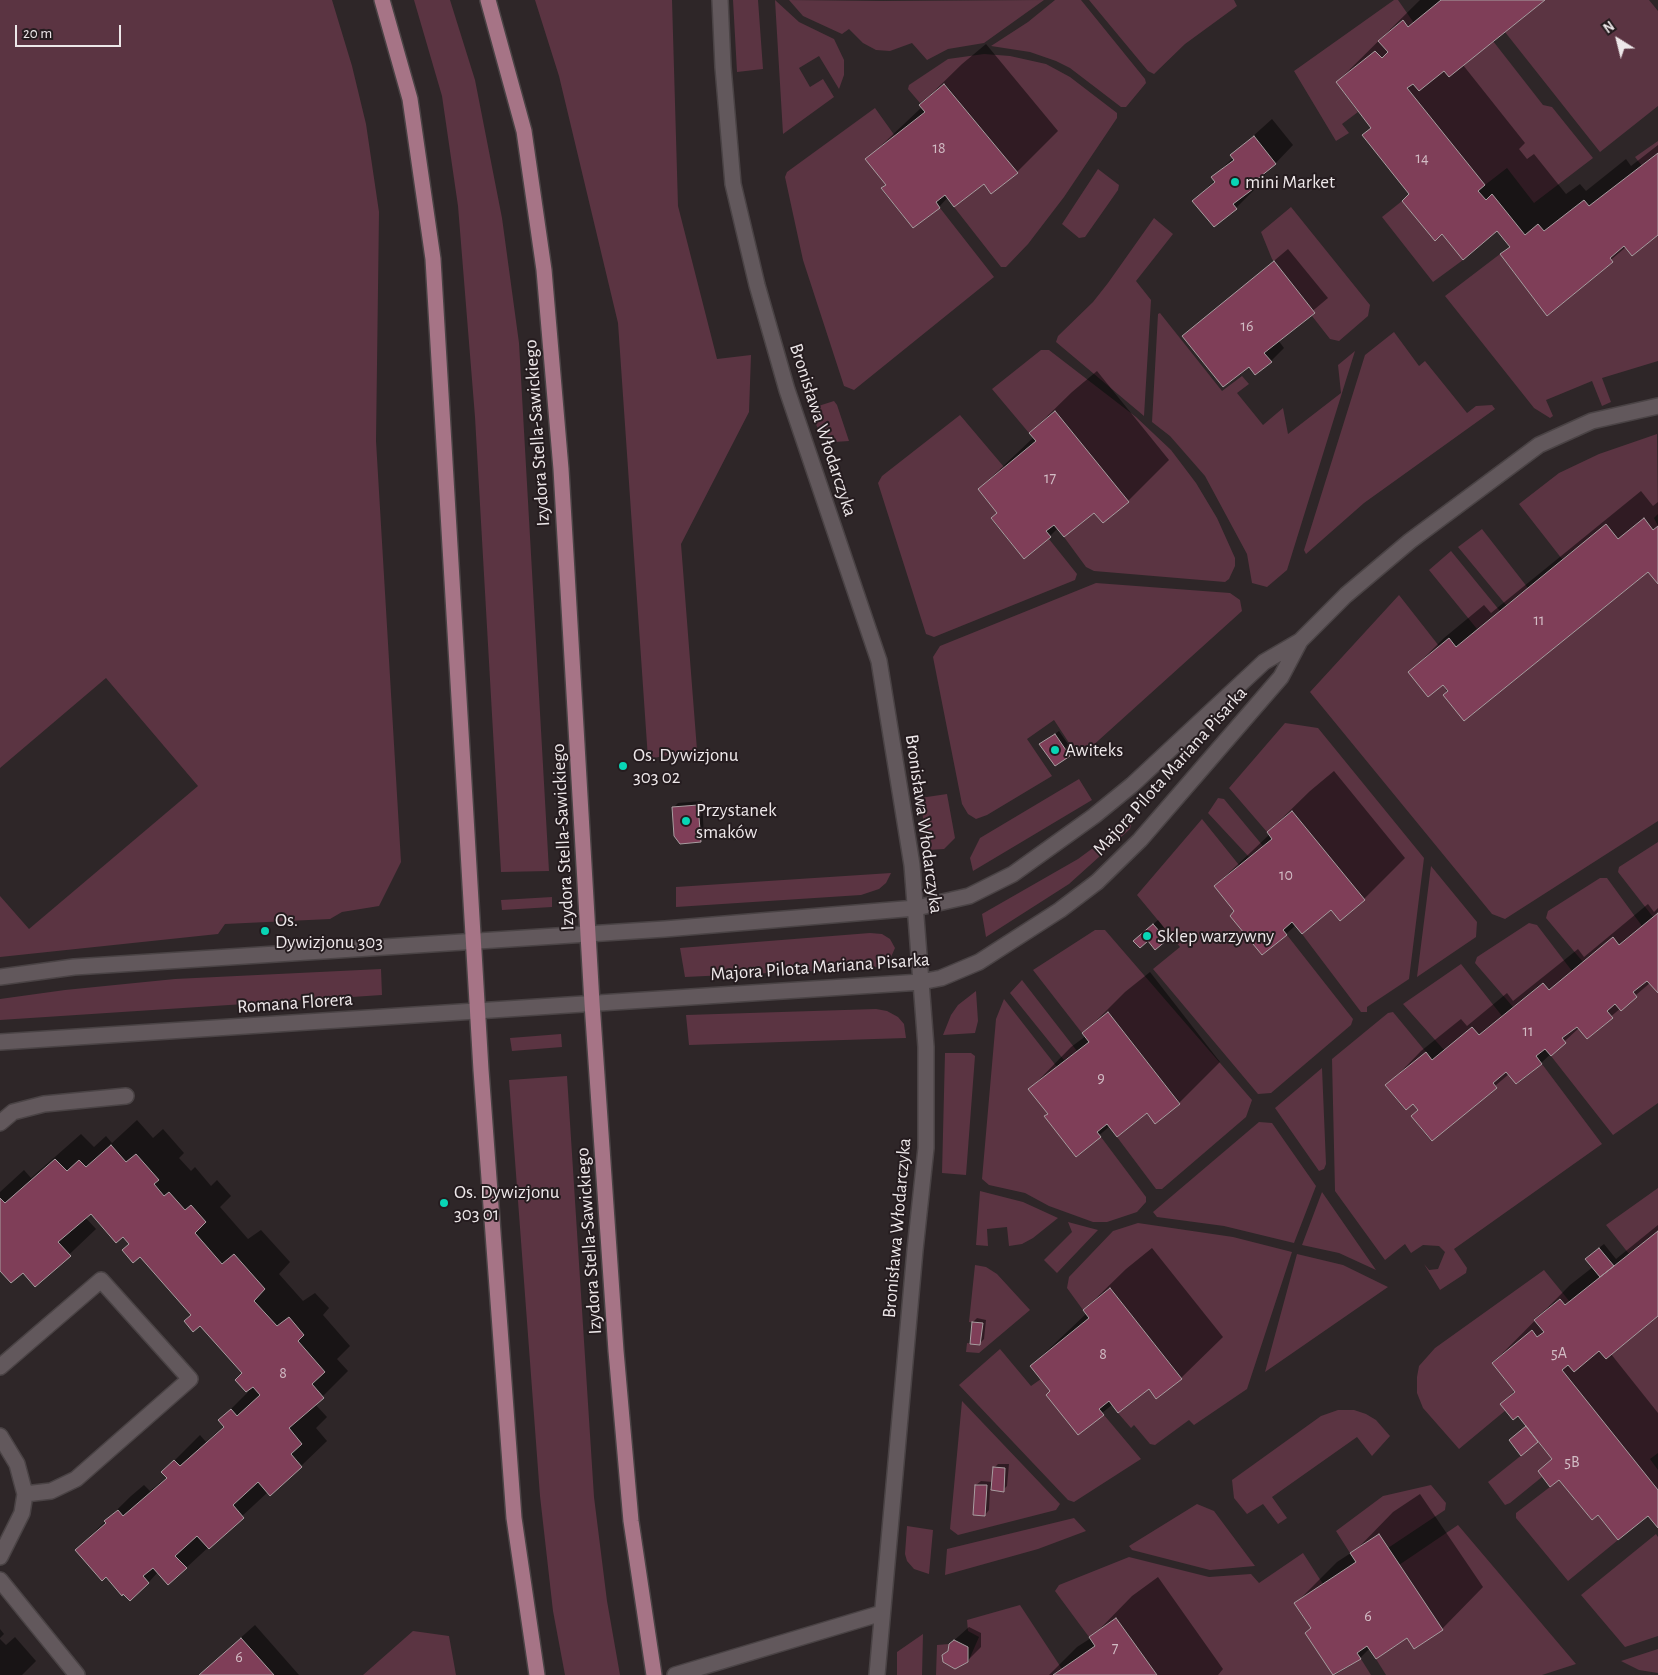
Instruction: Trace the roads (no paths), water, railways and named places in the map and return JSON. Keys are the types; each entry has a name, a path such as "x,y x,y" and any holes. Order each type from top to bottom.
{"main road":[{"path":"382,0 410,99 433,259 473,940 514,1518 537,1675"},
{"name":"Izydora Stella-Sawickiego","path":"488,0 524,131 544,270 561,469 592,1003 616,1351 629,1502 654,1675"}],"street":[{"name":"Bronisława Włodarczyka","path":"720,0 723,66 733,184 757,285 787,390 879,661 905,811 916,908 926,1047 926,1148 915,1250 877,1675"},
{"name":"Majora Pilota Mariana Pisarka","path":"589,934 916,908 969,896 1013,874 1094,816 1132,785 1264,662 1300,641 1346,595 1410,541 1539,445 1592,421 1658,406"},
{"name":"Majora Pilota Mariana Pisarka","path":"592,1003 921,982 942,978 980,962 1060,910 1096,882 1140,840 1281,677 1300,641"},
{"path":"0,978 74,967 589,934"},
{"name":"Romana Florera","path":"0,1042 592,1003"},
{"path":"0,1123 14,1112 44,1104 126,1096"},
{"path":"0,1367 101,1280 190,1379 76,1479 51,1492 25,1494"},
{"path":"0,1436 17,1464 25,1494 22,1513 0,1557"},
{"path":"0,1580 77,1675"},
{"path":"675,1675 882,1613"}],"place":[{"name":"mini Market","path":"1235,182"},
{"name":"Awiteks","path":"1055,750"},
{"name":"Os. Dywizjonu 303 02","path":"623,766"},
{"name":"Przystanek smaków","path":"686,821"},
{"name":"Os. Dywizjonu 303","path":"265,931"},
{"name":"Sklep warzywny","path":"1147,936"},
{"name":"Os. Dywizjonu 303 01","path":"444,1203"}]}
